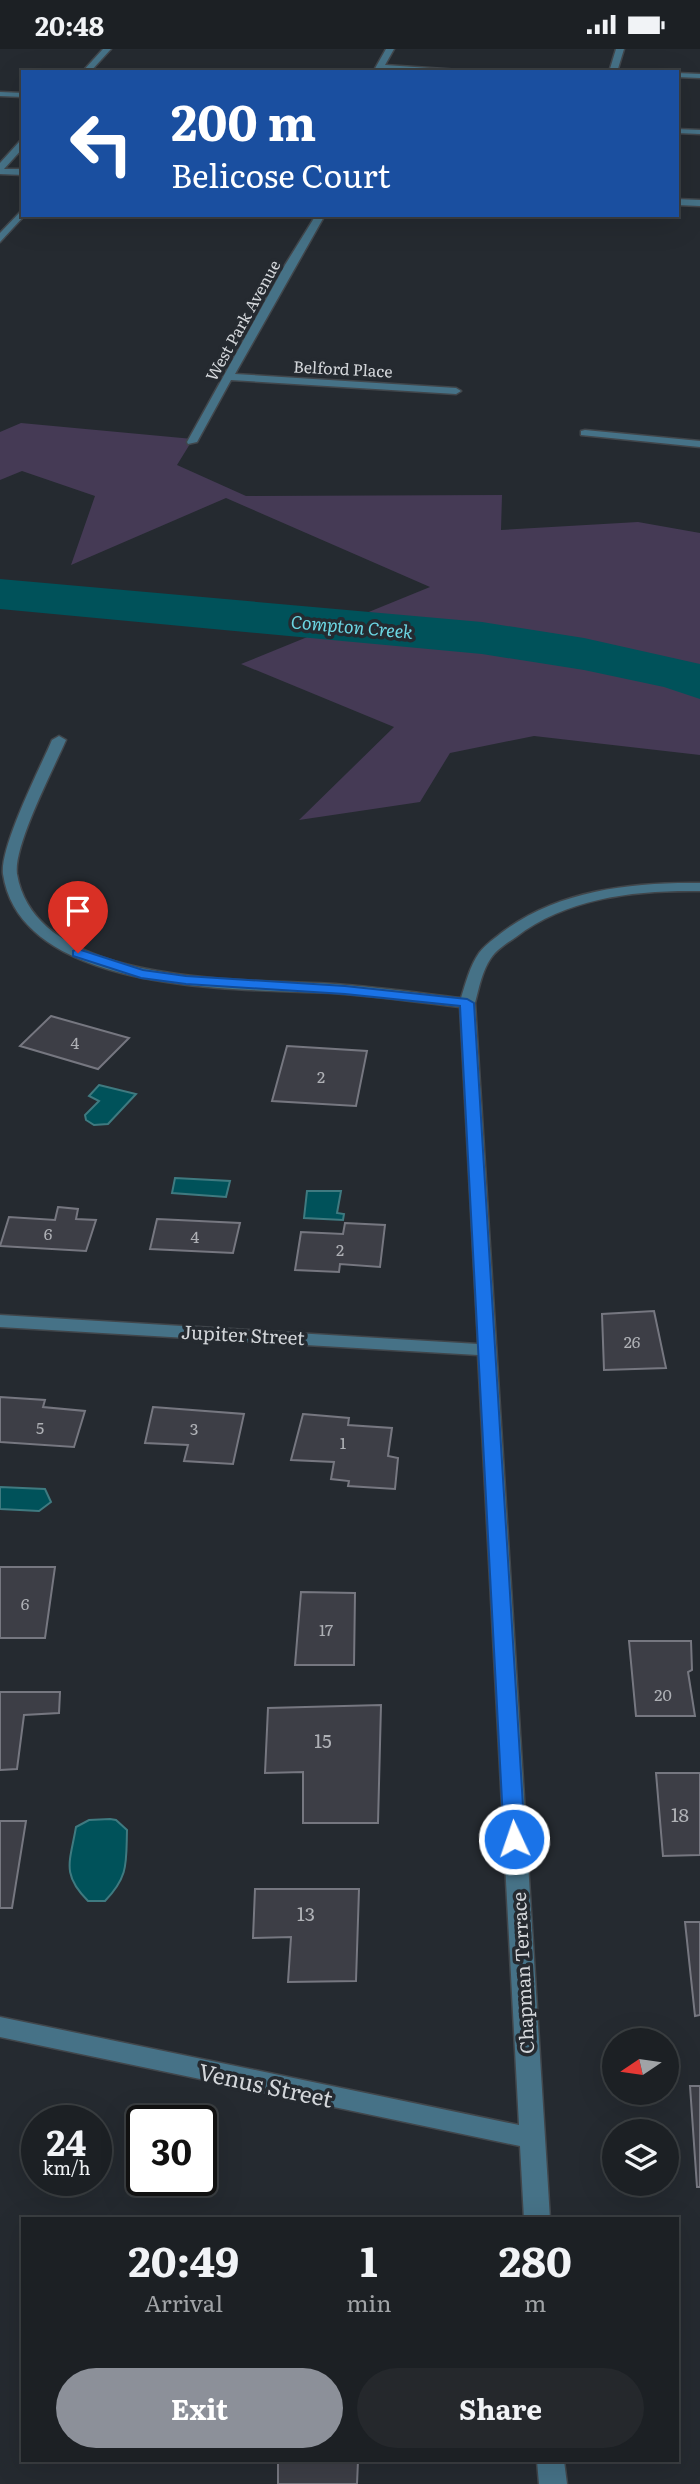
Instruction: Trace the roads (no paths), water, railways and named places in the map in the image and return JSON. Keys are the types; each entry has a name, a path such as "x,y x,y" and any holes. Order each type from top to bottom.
{"street":[{"path":"88,70 107,49"},
{"path":"390,49 379,69 414,70"},
{"path":"614,70 620,49"},
{"path":"679,75 700,76"},
{"path":"0,94 21,95"},
{"path":"679,131 700,132"},
{"path":"0,169 21,145"},
{"path":"0,169 21,172"},
{"path":"679,202 700,204"},
{"path":"0,239 21,214"},
{"name":"West Park Avenue","path":"192,442 290,265 320,217"},
{"name":"Belford Place","path":"229,377 456,391"},
{"path":"585,433 700,444"},
{"path":"59,740 18,839 9,871 13,892 27,916 44,933 78,953 141,974 186,980 345,990 467,1003"},
{"name":"Chapman Terrace","path":"537,2217 467,1003 484,955 507,935 537,917 620,892 649,888 700,887"},
{"name":"Jupiter Street","path":"0,1321 486,1350"},
{"name":"Venus Street","path":"0,2027 532,2138"},
{"path":"551,2462 553,2484"}],"water":[{"path":"99,1085 136,1094 108,1124 94,1125 86,1120 85,1115 99,1101 89,1096"},
{"path":"175,1178 230,1181 226,1197 172,1193"},
{"path":"307,1191 341,1191 337,1213 344,1214 343,1220 304,1218"},
{"path":"0,1487 45,1489 51,1502 39,1511 0,1509"},
{"path":"89,1820 116,1820 127,1830 125,1869 105,1901 88,1901 79,1892 71,1875 70,1859 76,1827"}],"waterway":[{"name":"Compton Creek","path":"0,594 482,638 584,654 680,675 700,683"}]}
